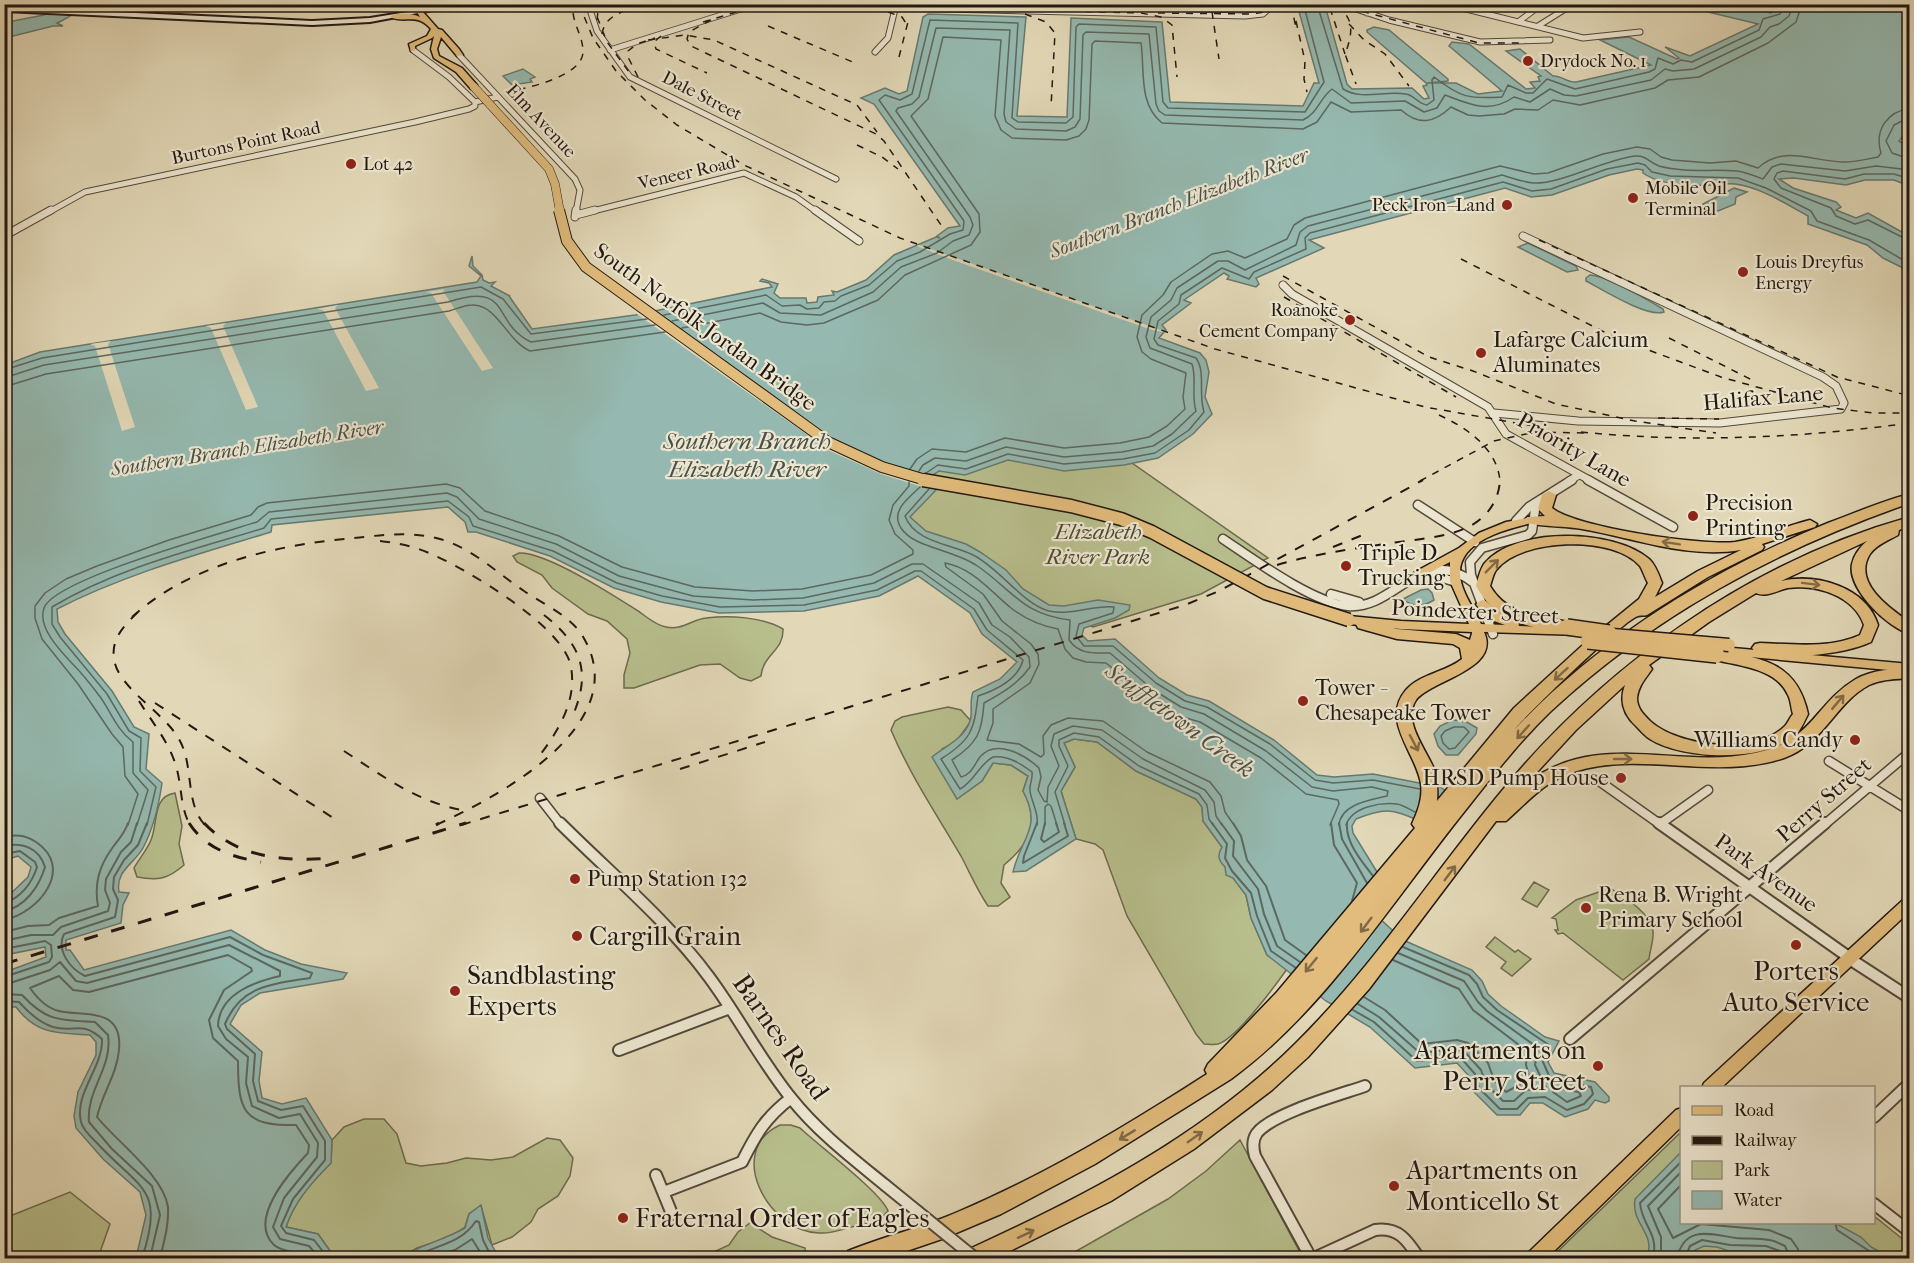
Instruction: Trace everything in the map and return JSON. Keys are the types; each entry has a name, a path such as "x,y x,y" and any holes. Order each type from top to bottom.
{"highway":[{"path":"1590,640 1703,574 1754,548 1848,509 1910,492"},
{"path":"1549,495 1544,506 1553,516 1632,536"},
{"path":"1468,785 1542,711 1611,650 1651,621 1719,578 1770,552 1849,518 1910,498"},
{"path":"1532,520 1563,522 1681,545 1729,547 1759,541 1810,524"},
{"path":"974,1258 1089,1203 1171,1154 1222,1117 1278,1071 1366,981 1530,769 1600,696 1681,634 1716,611 1804,561 1866,535 1910,523"},
{"path":"1910,523 1877,540 1866,549 1858,569 1869,595 1885,612 1910,629"},
{"path":"856,1258 969,1218 1041,1182 1122,1137 1242,1059 1290,1003 1333,968 1395,874 1468,785 1520,712 1590,640 1645,602 1652,591 1654,577 1644,562 1616,546 1599,542 1568,540 1523,547 1503,556 1487,569 1483,586 1492,601 1500,607 1532,622 1560,631 1629,636"},
{"path":"1716,611 1774,586 1809,583 1848,596 1860,605 1870,620 1869,634 1850,645 1818,648 1760,648"},
{"path":"1356,622 1397,634 1456,639 1467,645 1470,660"},
{"path":"1418,846 1429,808 1430,787 1428,773 1410,734 1404,708 1416,690 1427,682 1457,671 1477,654 1485,631"},
{"path":"1590,640 1723,650 1757,664 1784,679 1801,701 1799,722 1792,729 1767,743 1727,750 1703,750 1678,746 1646,728 1632,712 1629,698 1630,688 1643,669 1681,634"},
{"path":"1482,831 1545,779 1569,767 1584,763 1622,759 1730,763 1755,760 1781,753 1810,736 1847,692 1859,683 1882,675 1910,670"}],"main road":[{"path":"393,17 433,6 456,4"},
{"path":"336,22 419,11 433,6"},
{"path":"4,8 336,22 412,16 434,30 457,50 459,55"},
{"path":"419,11 434,30 435,54"},
{"path":"413,50 411,45 421,41 434,30"},
{"path":"413,50 414,45 431,44 435,54"},
{"path":"435,54 453,50 459,55"},
{"name":"South Norfolk Jordan Bridge","path":"435,54 459,70 549,170 556,182 562,230 572,250 586,267 828,442 869,462 916,478 1068,505 1123,519 1168,539 1254,588 1293,604 1356,622"},
{"path":"1417,575 1502,525 1532,520"},
{"path":"1443,627 1463,618 1454,570 1457,559 1470,545"},
{"path":"1457,584 1485,631"},
{"path":"1482,604 1498,618 1507,622 1560,631 1590,640"},
{"name":"Poindexter Street","path":"1356,622 1485,631"},
{"name":"Poindexter Street","path":"1356,622 1416,633 1560,631 1590,640 1629,636 1723,650 1910,670"},
{"name":"Poindexter Street","path":"1723,650 1760,648 1910,661"},
{"path":"1718,1085 1910,902"},
{"name":"Park Avenue","path":"1850,958 1910,999"},
{"path":"1539,1257 1680,1117"}],"street":[{"name":"Dale Street","path":"588,4 597,31 632,78 836,179"},
{"path":"727,4 1251,16 1264,13 1274,4"},
{"path":"1006,11 1007,4"},
{"path":"1341,4 1380,17 1480,42 1550,40"},
{"path":"1347,4 1369,13 1389,4"},
{"path":"1446,4 1587,38 1640,32"},
{"path":"609,50 755,5"},
{"path":"1535,26 1542,25 1571,5"},
{"path":"1518,22 1540,6"},
{"path":"875,52 888,38 896,7"},
{"path":"413,50 449,77 475,102"},
{"name":"Elm Avenue","path":"459,55 575,179 580,190 576,216"},
{"name":"Burtons Point Road","path":"4,236 85,192 415,122 469,109 475,106 475,102 498,98"},
{"name":"Veneer Road","path":"576,216 744,173 796,197 859,241"},
{"name":"Halifax Lane","path":"1494,413 1578,421 1720,423 1841,410 1843,407 1840,392 1823,377 1523,236"},
{"name":"Priority Lane","path":"1283,285 1292,294 1472,397 1494,413 1506,434 1673,527"},
{"path":"1516,521 1529,507 1580,475"},
{"path":"1485,631 1482,604 1469,568 1472,558 1477,552 1498,542 1528,535 1532,531 1536,503"},
{"path":"1418,505 1470,545"},
{"path":"1223,539 1311,593 1344,605 1354,606 1365,603 1398,588 1417,575 1454,570 1465,574 1474,583"},
{"path":"1417,575 1435,576 1457,584"},
{"name":"Perry Street","path":"1570,1039 1910,752"},
{"path":"1829,761 1910,811"},
{"name":"Park Avenue","path":"1599,781 1850,958"},
{"path":"1660,824 1708,790"},
{"name":"Barnes Road","path":"540,798 556,820 643,904 692,956 791,1098 834,1144 974,1258"},
{"path":"619,1050 730,1008"},
{"path":"1875,1116 1910,1083"},
{"path":"1365,1086 1283,1118 1258,1133 1254,1143 1255,1156 1312,1258 1375,1230 1391,1229 1404,1236 1419,1258"},
{"path":"664,1192 742,1162 759,1128 791,1098"},
{"path":"657,1175 672,1214"},
{"path":"1875,1205 1910,1232"}],"green space":[{"name":"Elizabeth River Park","path":"1006,459 1129,461 1268,558 1201,594 1093,627 1050,610 925,533 907,517 929,474 937,470"},
{"path":"519,553 531,554 561,566 610,593 662,626 677,627 715,617 746,618 766,622 783,629 780,643 765,662 761,676 751,681 740,678 720,664 700,665 634,688 624,688 624,675 630,653 627,639 607,621 588,614 552,588 542,575 517,562 513,556"},
{"path":"948,707 961,710 971,721 956,742 942,749 946,779 957,799 982,781 993,763 1011,765 1028,776 1023,791 1031,813 1030,832 1020,849 1004,865 1001,883 1010,897 998,906 988,906 984,900 961,856 915,779 891,730 895,721 902,717"},
{"path":"1074,739 1097,742 1136,771 1196,799 1202,807 1203,821 1222,847 1225,867 1246,895 1251,918 1267,955 1287,969 1245,1023 1218,1044 1204,1044 1196,1034 1127,916 1103,850 1095,844 1076,839 1061,791 1075,767 1064,743"},
{"path":"175,793 182,826 179,844 184,865 162,878 137,877 134,868 151,840 159,805 168,795"},
{"path":"1534,882 1549,890 1537,907 1522,899"},
{"path":"1610,888 1642,911 1653,931 1649,959 1623,980 1563,933 1558,934 1555,930 1558,930 1556,919 1552,918 1576,900"},
{"path":"1495,937 1515,952 1518,950 1531,959 1512,976 1501,968 1506,962 1486,947"},
{"path":"364,1119 384,1119 397,1134 406,1163 421,1166 466,1158 491,1160 513,1157 547,1138 560,1140 573,1158 570,1176 558,1196 538,1209 531,1222 512,1237 492,1245 481,1206 469,1214 465,1227 450,1237 417,1248 400,1258 335,1258 318,1234 286,1227 304,1192 331,1163 332,1140 344,1127"},
{"path":"780,1125 800,1128 862,1181 888,1211 881,1218 872,1222 827,1233 801,1229 784,1219 770,1205 760,1188 755,1170 755,1153 764,1137"},
{"path":"1680,1133 1680,1224 1875,1224 1875,1217 1910,1245 1909,1258 1556,1258 1553,1256"},
{"path":"1240,1140 1303,1258 1064,1258 1168,1199 1206,1171"},
{"path":"70,1192 110,1224 98,1258 5,1258 5,1218"},
{"path":"750,1223 772,1237 805,1248 806,1254 796,1258 701,1258 729,1245 738,1232"}],"water":[{"path":"88,4 57,23 63,26 53,26 5,38 6,19 13,21 44,15 61,5"},
{"name":"Southern Branch Elizabeth River","path":"1316,5 1326,9 1347,84 1352,89 1412,88 1424,99 1429,98 1423,86 1427,85 1426,83 1367,30 1374,27 1389,30 1448,79 1448,81 1427,83 1456,83 1478,94 1502,91 1449,46 1452,42 1469,44 1526,89 1535,88 1530,82 1540,81 1538,77 1541,76 1506,51 1520,49 1553,76 1576,82 1651,65 1600,40 1629,37 1677,59 1679,58 1665,47 1690,56 1758,24 1679,5 1732,5 1771,13 1782,5 1909,5 1909,128 1899,141 1909,147 1909,186 1894,180 1865,180 1846,185 1794,178 1779,179 1793,188 1836,202 1841,207 1836,210 1856,218 1868,213 1909,236 1909,271 1883,258 1867,245 1808,224 1808,216 1773,197 1744,186 1676,184 1650,177 1643,173 1643,170 1637,169 1609,175 1552,195 1531,197 1505,188 1309,240 1324,248 1256,278 1259,284 1256,287 1227,279 1229,276 1224,273 1184,300 1191,303 1162,325 1166,330 1159,338 1200,353 1206,360 1209,372 1205,397 1212,414 1193,434 1158,458 1124,465 1064,471 1008,460 965,475 939,471 931,476 938,488 910,517 926,531 966,544 980,552 1006,570 1023,589 1049,605 1064,606 1098,600 1130,605 1129,610 1115,618 1084,628 1082,635 1088,641 1115,639 1159,678 1187,695 1209,701 1274,740 1317,775 1334,777 1373,774 1440,787 1459,800 1419,821 1388,811 1356,819 1352,826 1353,833 1382,880 1377,916 1403,940 1472,970 1482,981 1488,994 1501,1006 1545,1037 1559,1041 1548,1062 1554,1073 1595,1082 1609,1097 1609,1101 1605,1103 1595,1100 1588,1109 1565,1117 1543,1103 1530,1103 1520,1115 1497,1115 1473,1091 1470,1077 1457,1063 1415,1068 1370,1027 1326,1001 1267,955 1251,918 1246,895 1233,878 1226,875 1225,867 1219,857 1222,847 1203,821 1202,807 1196,799 1136,771 1097,742 1074,739 1064,743 1075,767 1061,791 1076,839 1026,871 1013,872 1031,824 1029,804 1023,791 1028,776 1011,765 993,763 982,781 957,799 932,757 959,737 967,727 971,718 973,692 1000,679 1017,662 982,634 970,613 918,576 879,596 804,611 719,613 661,602 614,588 550,556 476,532 468,532 465,522 448,507 272,525 271,532 136,575 57,609 58,622 65,634 112,691 134,727 149,734 146,769 162,783 147,841 120,878 119,892 129,893 123,905 121,923 66,940 66,950 70,950 84,970 231,930 265,950 301,964 347,973 343,979 260,993 241,1005 230,1024 262,1052 259,1081 262,1098 282,1104 306,1098 332,1140 331,1163 299,1201 286,1227 318,1234 335,1258 136,1258 146,1215 140,1192 103,1159 76,1128 74,1116 78,1092 96,1055 96,1042 90,1035 58,1033 40,1028 16,1007 5,1007 5,972 46,957 45,947 5,955 5,899 28,877 31,867 18,856 5,860 5,365 40,352 477,282 481,276 469,266 472,256 473,266 482,275 483,280 489,283 495,282 491,286 510,296 532,329 635,315 772,287 769,283 760,281 762,279 778,284 774,293 780,298 806,298 807,303 817,302 818,297 834,295 832,291 837,292 866,280 894,255 936,237 940,238 937,236 948,228 960,226 874,104 861,98 885,88 899,94 907,91 923,17 928,14 1026,17 1017,116 1067,117 1071,18 1162,22 1170,102 1303,106 1314,83 1319,83 1298,8"},
{"path":"523,69 535,77 530,79 532,82 512,85 503,76"},
{"path":"1734,188 1747,192 1736,197 1735,204 1718,211 1703,204"},
{"path":"1528,243 1576,266 1578,270 1567,272 1518,247"},
{"path":"1590,275 1606,279 1627,289 1663,309 1664,312 1647,311 1625,302 1586,281"},
{"path":"1428,589 1434,600 1426,604 1418,606 1403,599 1421,590"},
{"path":"1453,720 1465,721 1477,728 1476,734 1458,755 1446,755 1438,746 1434,734 1440,726"},
{"path":"1680,1153 1680,1224 1837,1224 1861,1237 1871,1247 1891,1258 1784,1258 1765,1252 1729,1251 1704,1246 1695,1250 1690,1258 1647,1258 1648,1241 1636,1216 1635,1199"},
{"path":"481,1205 488,1238 499,1258 400,1258 465,1228 469,1214"}],"pier":[{"path":"917,246 1168,333 1152,330 950,259"},
{"path":"445,289 443,291 493,368 482,371 431,293 426,292"},
{"path":"338,305 335,308 379,388 366,391 323,310 317,309"},
{"path":"648,309 842,444 941,487 941,489 929,489 881,474 830,451 634,312"},
{"path":"226,323 223,326 258,407 246,410 211,328 206,326"},
{"path":"111,341 108,344 135,427 122,431 95,346 90,344"}],"railway":[{"path":"505,93 552,80 574,67 581,59 583,50 573,4"},
{"path":"579,4 593,38 616,71 645,100 677,125 744,165 900,238 1215,349 1425,407 1539,427"},
{"path":"592,4 597,17"},
{"path":"597,17 598,11 607,4"},
{"path":"603,31 609,20 624,11 658,4"},
{"path":"698,4 892,9 978,8 997,4"},
{"path":"1212,14 1251,14 1264,12 1277,4"},
{"path":"1291,4 1296,28"},
{"path":"1335,4 1479,43 1526,43"},
{"path":"1336,6 1347,16 1350,25"},
{"path":"1330,8 1345,54"},
{"path":"987,9 1141,13 1161,17 1172,25 1177,77"},
{"path":"703,22 743,10"},
{"path":"888,12 902,17 907,25"},
{"path":"1158,13 1212,14"},
{"path":"1025,14 1046,22 1055,33 1051,107"},
{"path":"1212,14 1219,59"},
{"path":"597,17 603,31"},
{"path":"899,57 909,18"},
{"path":"688,36 689,32 711,20"},
{"path":"1296,21 1305,61 1304,79 1307,92"},
{"path":"1345,54 1351,34 1350,25"},
{"path":"1350,25 1364,40 1385,54 1409,86"},
{"path":"768,26 855,63"},
{"path":"603,31 607,42 629,72"},
{"path":"658,39 661,36"},
{"path":"658,39 688,36"},
{"path":"688,36 714,40 857,105 877,132"},
{"path":"688,36 687,39 691,46 876,134 884,141 943,228"},
{"path":"650,40 655,38"},
{"path":"650,40 658,39"},
{"path":"658,39 654,42 656,49 707,73"},
{"path":"638,77 628,57 628,51 637,44 650,40"},
{"path":"1345,54 1356,84"},
{"path":"857,145 882,157 898,169"},
{"path":"1539,240 1837,377 1910,396"},
{"path":"1461,259 1616,338 1721,377 1832,408 1873,413 1910,413"},
{"path":"1283,276 1429,357 1473,371 1556,404 1635,421 1716,433"},
{"path":"1284,297 1456,397"},
{"path":"1669,338 1754,381"},
{"path":"1439,415 1460,426 1484,446"},
{"path":"1658,418 1719,419"},
{"path":"1581,432 1664,437 1746,437 1828,432 1910,423"},
{"path":"1484,446 1494,441 1535,432 1589,433"},
{"path":"1420,481 1484,446"},
{"path":"1484,446 1498,469 1500,481"},
{"path":"461,825 1185,605 1219,591 1423,480"},
{"path":"1277,565 1333,552 1453,533 1472,525 1488,511 1498,494 1500,481"},
{"path":"137,613 156,598 208,570 237,560 295,546 397,534 440,539 463,548 555,610 577,628 594,667 591,698 577,726 554,752 525,775 466,810"},
{"path":"1333,547 1365,534"},
{"path":"380,541 423,551 488,585 533,617 565,651 571,667 572,679 569,703 560,725 540,755"},
{"path":"132,617 137,613"},
{"path":"137,613 123,627 117,639 114,652 117,670 124,681 164,721 180,741 187,762 195,807 205,825"},
{"path":"544,615 566,636 579,659 582,685 573,715"},
{"path":"139,701 165,740 173,757 184,811 189,823"},
{"path":"155,703 338,821"},
{"path":"680,769 765,742"},
{"path":"344,751 388,780 418,796 466,810"},
{"path":"439,823 436,825 466,810"},
{"path":"189,823 203,839 220,850 261,862"},
{"path":"204,823 217,835 247,851 280,858 332,858"},
{"path":"4,964 466,823"}],"place":[{"name":"Drydock No. 1","path":"1528,61"},
{"name":"Lot 42","path":"351,164"},
{"name":"Mobile Oil Terminal","path":"1633,198"},
{"name":"Peck Iron--Land","path":"1507,205"},
{"name":"Louis Dreyfus Energy","path":"1743,272"},
{"name":"Roanoke Cement Company","path":"1350,320"},
{"name":"Lafarge Calcium Aluminates","path":"1481,353"},
{"name":"Precision Printing","path":"1693,516"},
{"name":"Triple D Trucking","path":"1346,566"},
{"name":"Tower - Chesapeake Tower","path":"1303,701"},
{"name":"Williams Candy","path":"1855,740"},
{"name":"HRSD Pump House","path":"1621,778"},
{"name":"Pump Station 132","path":"575,879"},
{"name":"Rena B. Wright Primary School","path":"1586,908"},
{"name":"Cargill Grain","path":"577,936"},
{"name":"Porters Auto Service","path":"1796,945"},
{"name":"Sandblasting Experts","path":"455,991"},
{"name":"Apartments on Perry Street","path":"1598,1066"},
{"name":"Apartments on Monticello St","path":"1394,1186"},
{"name":"Fraternal Order of Eagles","path":"623,1218"}],"water label":[{"name":"Scuffletown Creek","path":"1180,720"}]}
